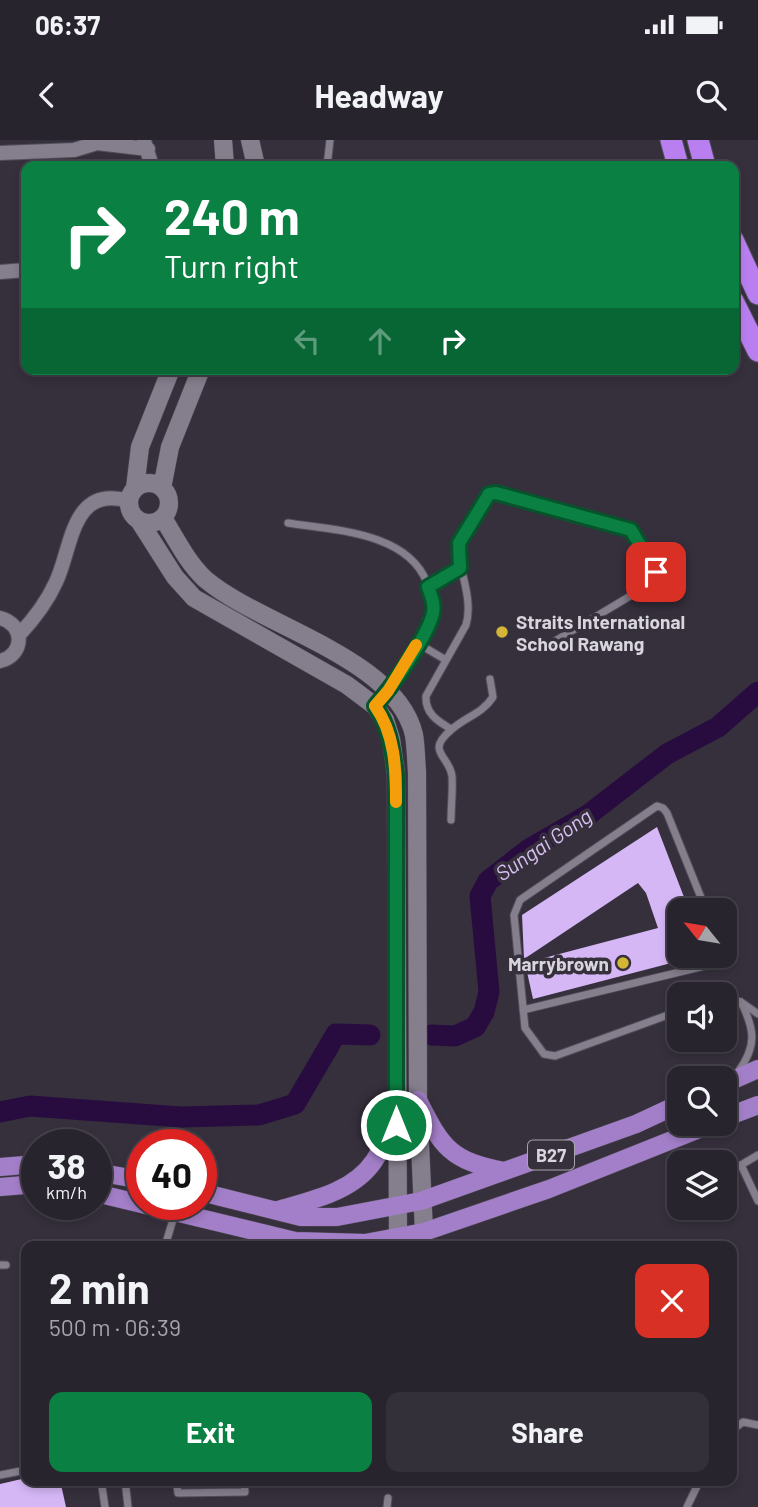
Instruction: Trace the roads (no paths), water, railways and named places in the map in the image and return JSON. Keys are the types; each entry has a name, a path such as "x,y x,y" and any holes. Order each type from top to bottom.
{"highway":[{"path":"671,140 677,161"},
{"path":"698,140 704,161"},
{"path":"739,253 758,294"},
{"path":"739,313 758,351"}],"main road":[{"path":"737,1078 758,1069"},
{"path":"275,1212 351,1185 374,1161 396,1098"},
{"path":"418,1100 429,1122 450,1152 473,1165 506,1171"},
{"path":"737,1113 758,1105"},
{"name":"B27","path":"217,1196 302,1217 337,1217 397,1206 421,1201 506,1171 636,1124 667,1110"},
{"name":"B27","path":"392,1241 549,1189 682,1136"},
{"path":"0,1167 21,1165"},
{"path":"0,1187 21,1185"},
{"name":"B27","path":"214,1220 289,1241"}],"street":[{"path":"223,140 225,161"},
{"path":"250,140 255,161"},
{"path":"0,153 74,150 98,142 146,145"},
{"path":"0,272 21,270"},
{"path":"168,375 140,447 131,514 141,523 175,578 194,598 347,685 375,706 385,720 391,739 396,774 397,1206 392,1241"},
{"path":"162,488 170,447 199,375"},
{"path":"19,635 39,611 58,580 71,530 80,515 103,500 132,494 151,483 162,488 169,499 167,512 152,524 141,523"},
{"path":"163,517 190,564 206,579 230,596 360,667 388,691 413,733 417,772 418,1100 424,1232"},
{"path":"4,618 39,611"},
{"path":"0,661 13,655 19,642 17,629 4,618"}],"lane":[{"path":"328,161 330,140"},
{"path":"451,729 435,720 426,705 426,696 469,615 460,568 459,543 489,494 496,493 631,530 656,572 655,580 545,647"},
{"path":"288,523 377,540 407,554 424,576 434,604 432,615 388,691 375,706"},
{"path":"428,587 460,568"},
{"path":"417,643 446,660"},
{"path":"451,820 452,773 439,747 451,729 486,708 493,697 490,679"},
{"path":"667,1015 555,1056 539,1050 524,1028 514,915 520,900 657,806 667,813 701,898"},
{"path":"523,1010 696,968"},
{"path":"737,1001 758,1014"},
{"path":"737,1071 750,1055 753,1037 749,1017 741,1002"},
{"path":"758,1155 741,1165 758,1201"},
{"path":"165,1241 172,1220"},
{"path":"737,1426 743,1422 758,1425"},
{"path":"0,1475 21,1470"},
{"path":"102,1486 105,1507"},
{"path":"126,1486 128,1507"},
{"path":"177,1486 178,1493 245,1492 244,1486"},
{"path":"687,1507 697,1486"},
{"path":"387,1507 388,1497"}],"waterway":[{"name":"Sungai Gong","path":"431,1035 455,1036 475,1027 484,1012 489,992 480,896 488,881 529,849 588,815 667,754 718,727 758,692"},
{"name":"Sungai Gong","path":"0,1112 30,1106 181,1117 259,1115 295,1104 336,1034 370,1035"}],"place":[{"name":"Straits International School Rawang","path":"502,632"},
{"name":"Marrybrown","path":"623,963"}]}
